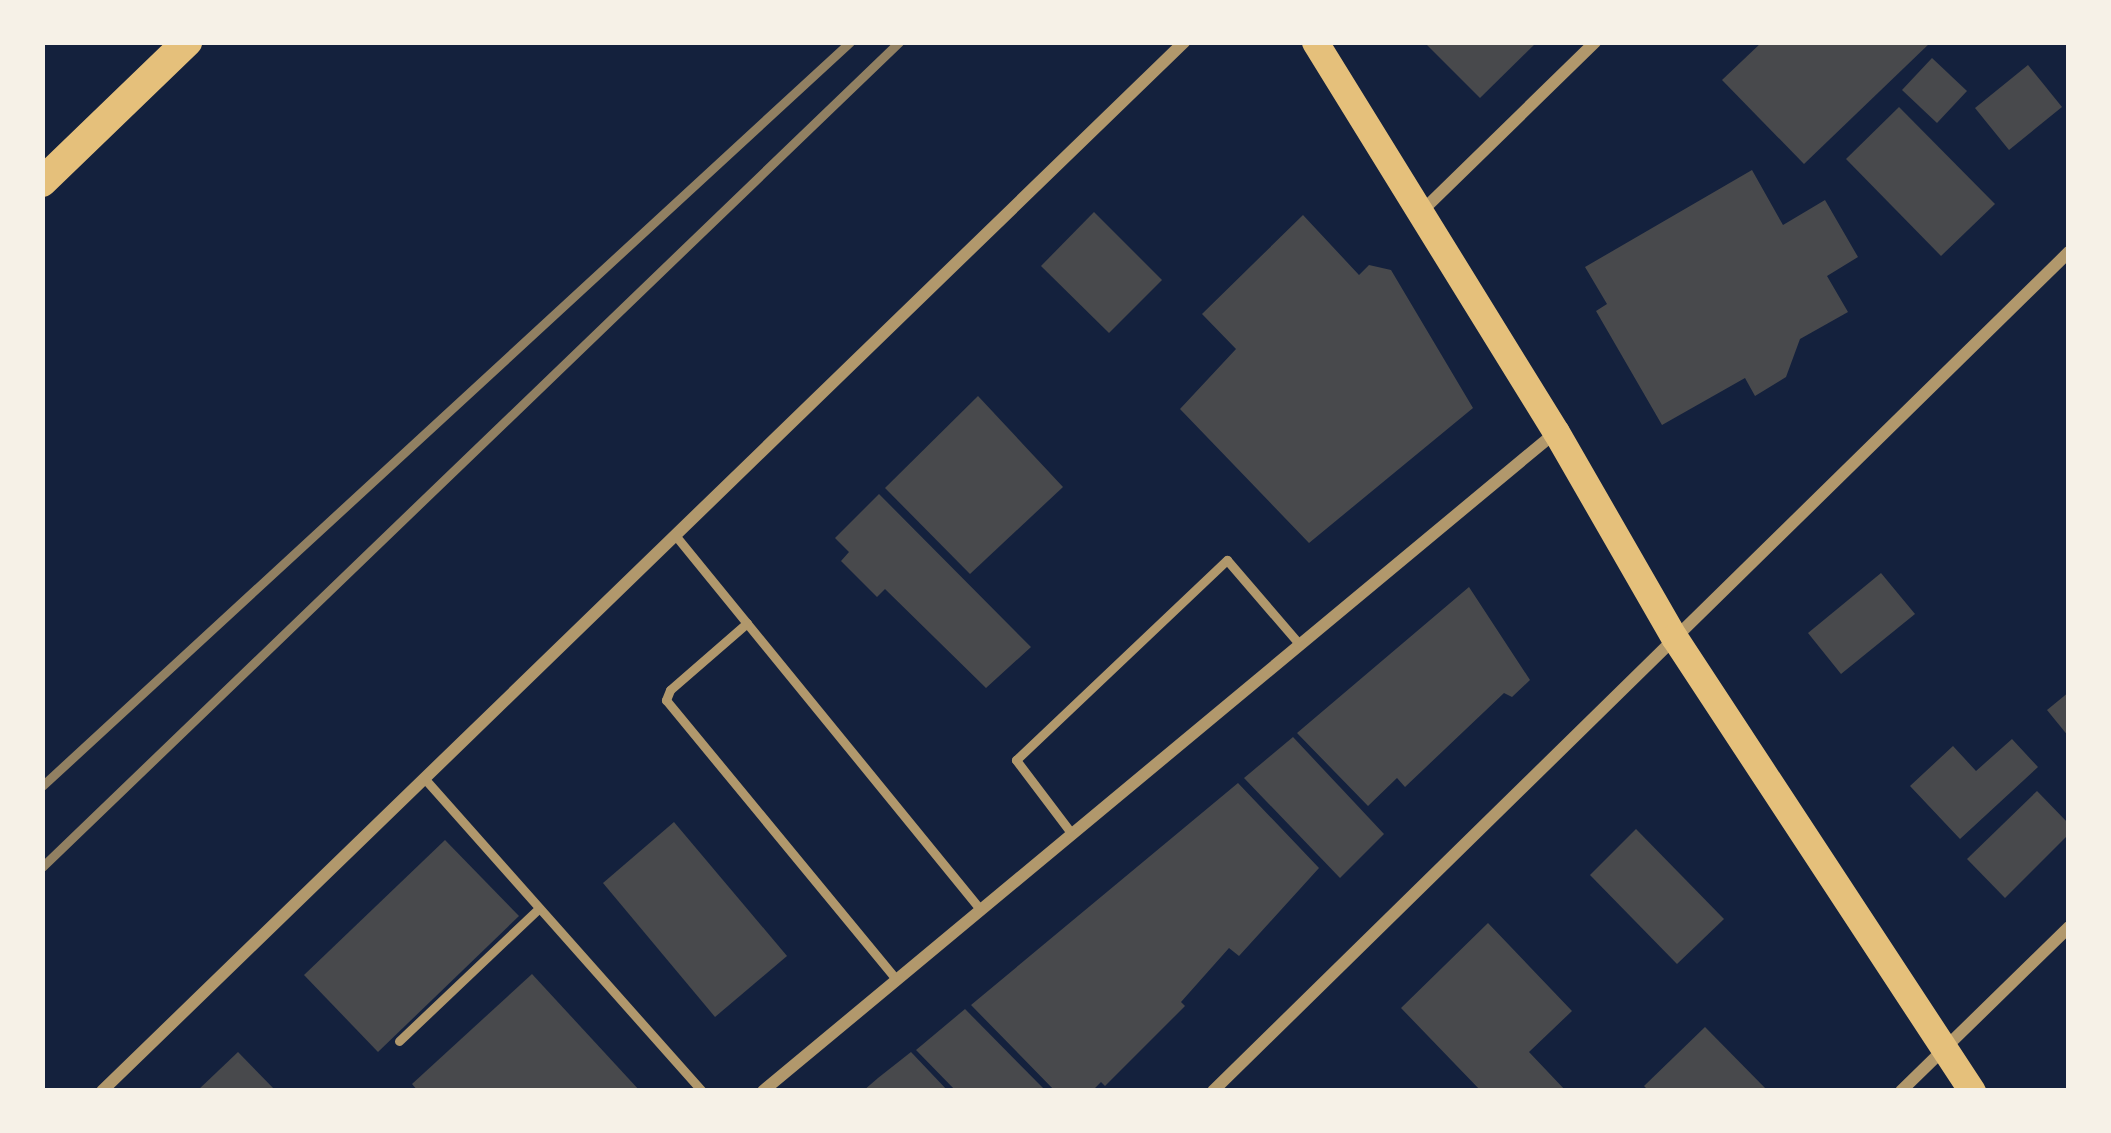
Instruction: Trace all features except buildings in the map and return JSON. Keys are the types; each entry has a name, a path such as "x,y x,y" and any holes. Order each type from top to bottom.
{"highway":[{"path":"42,182 187,42"}],"main road":[{"path":"1315,42 1556,432 1674,637 1972,1091"}],"street":[{"path":"102,1091 1184,42"},
{"path":"1421,212 1595,42"},
{"path":"1213,1091 2069,252"},
{"path":"764,1091 1556,432"},
{"path":"1901,1091 2069,927"}],"lane":[{"path":"675,535 981,910"},
{"path":"1072,834 1016,760 1227,560 1300,645"},
{"path":"747,623 670,690 666,700 897,980"},
{"path":"424,778 703,1091"},
{"path":"399,1041 539,908"}],"railway":[{"path":"42,786 850,42"},
{"path":"42,867 899,42"}]}
